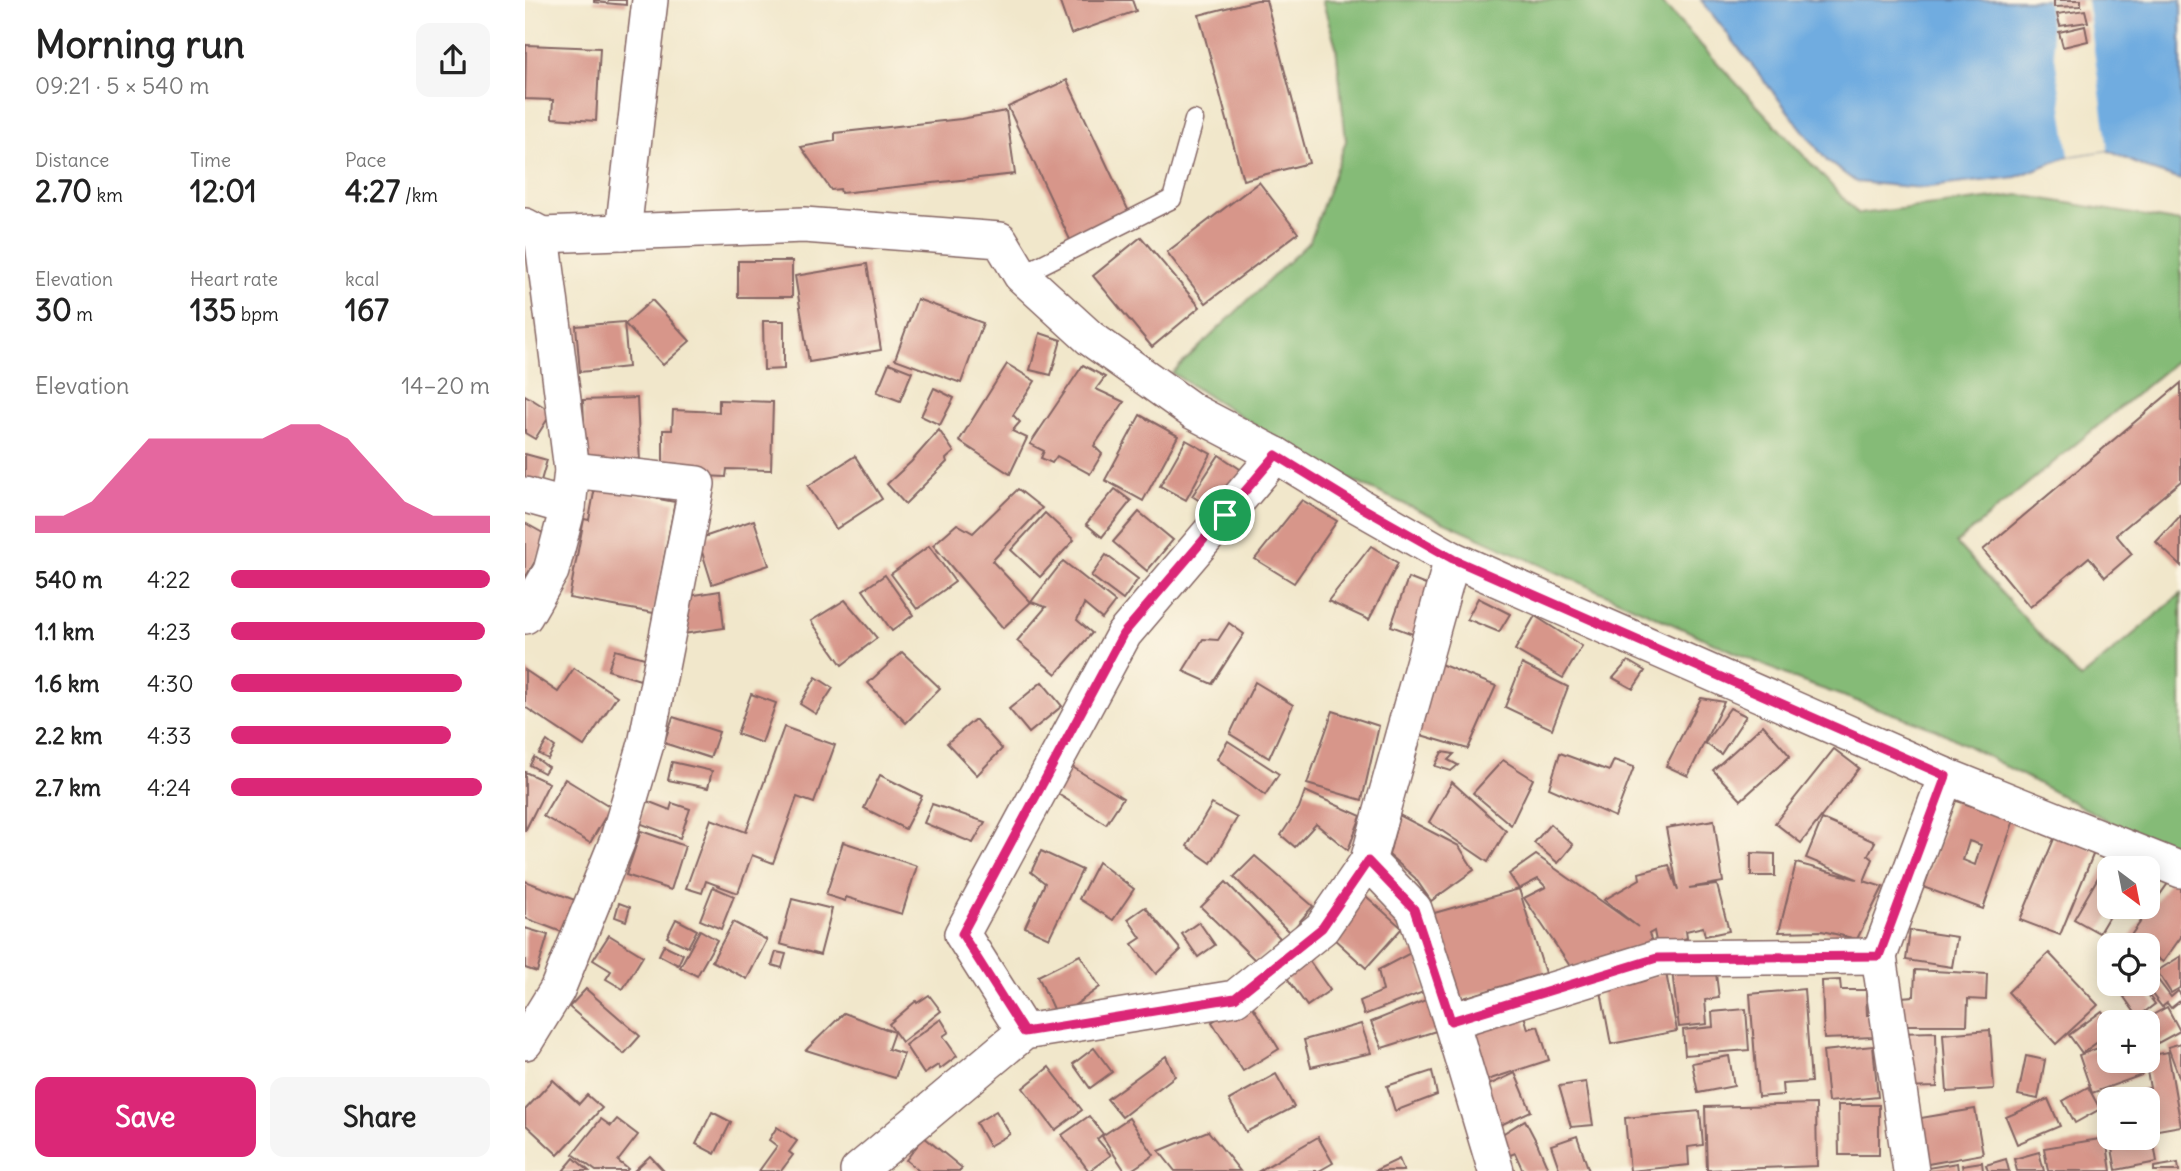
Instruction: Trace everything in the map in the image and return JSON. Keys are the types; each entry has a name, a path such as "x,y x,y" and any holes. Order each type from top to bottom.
{"street":[{"path":"623,232 650,0"},
{"path":"525,616 551,571 568,507 572,470 534,230 623,232 804,225 1000,240 1021,275 1090,338 1194,412 1276,455 1453,559 1946,776 2181,870"},
{"path":"1024,1032 962,934 1123,634 1276,455"},
{"path":"525,1042 557,990 617,842 646,744 697,484 572,470"},
{"path":"525,495 568,507"},
{"path":"859,1171 1024,1032 1235,998 1322,928 1368,861 1453,559"},
{"path":"1911,1171 1879,956 1946,776"},
{"path":"1368,861 1414,909 1496,1171"},
{"path":"1451,1021 1657,958 1879,956"}],"lane":[{"path":"1021,275 1172,199 1193,120"}],"green space":[{"path":"1322,0 1659,0 1858,214 2020,195 2181,222 2181,357 1956,543 2080,679 2181,594 2181,856 2153,845 1936,729 1797,680 1322,467 1172,373 1310,241 1346,141 1336,46"}],"water":[{"path":"1701,0 2181,0 2181,180 2150,170 2107,150 2069,156 2016,177 1921,188 1856,182 1827,161"}],"pier":[{"path":"2047,0 2087,0 2108,150 2069,156"}],"building":[{"path":"626,0 626,5 594,2"},
{"path":"1059,0 1132,0 1136,11 1071,34"},
{"path":"1266,0 1309,163 1243,180 1199,15"},
{"path":"2054,0 2081,0 2081,6 2054,7"},
{"path":"2085,10 2088,22 2060,26 2057,14"},
{"path":"2085,26 2088,41 2063,47 2059,32"},
{"path":"526,45 600,48 596,121 552,118 553,100 525,99"},
{"path":"1067,80 1131,216 1072,244 1008,107"},
{"path":"1006,111 1015,174 841,193 840,189 831,190 801,147 835,141 835,133 961,119"},
{"path":"1259,182 1298,233 1206,303 1167,252"},
{"path":"1141,237 1200,307 1152,347 1093,276"},
{"path":"738,261 792,261 792,297 738,297"},
{"path":"867,264 881,350 809,362 795,276"},
{"path":"917,299 983,323 961,383 895,359"},
{"path":"652,300 690,341 663,365 625,324"},
{"path":"763,321 784,321 784,369 764,370"},
{"path":"624,322 628,367 580,372 576,326"},
{"path":"1040,333 1061,340 1051,375 1030,370"},
{"path":"889,363 912,372 900,401 877,392"},
{"path":"1007,364 1035,381 1013,415 1020,422 1012,431 1027,438 1010,474 959,441"},
{"path":"1083,365 1105,377 1096,389 1124,402 1094,446 1102,454 1090,474 1057,456 1052,463 1041,458 1044,451 1030,444"},
{"path":"2181,383 2181,481 2116,535 2132,554 2105,577 2089,557 2030,607 1983,550"},
{"path":"934,388 954,398 940,425 921,416"},
{"path":"525,395 552,412 535,439 525,433"},
{"path":"637,398 640,463 586,465 583,400"},
{"path":"719,400 773,402 771,470 727,469 726,477 663,474 663,430 672,430 673,410 719,412"},
{"path":"1140,415 1178,436 1143,501 1105,480"},
{"path":"939,430 954,452 905,504 887,484"},
{"path":"1186,440 1211,454 1186,500 1160,486"},
{"path":"525,454 547,460 536,498 525,495"},
{"path":"1219,455 1243,471 1216,511 1192,496"},
{"path":"855,456 882,499 836,529 808,486"},
{"path":"595,487 675,502 654,613 569,598 584,519 589,520"},
{"path":"1018,489 1042,508 992,561 1031,602 1003,628 933,545 957,524 973,533"},
{"path":"1115,489 1131,501 1102,537 1086,524"},
{"path":"1302,500 1337,521 1294,583 1255,559"},
{"path":"1139,512 1173,540 1147,571 1113,542"},
{"path":"1045,513 1074,540 1040,577 1011,550"},
{"path":"2181,515 2181,566 2156,542"},
{"path":"754,520 769,565 712,584 698,539"},
{"path":"525,523 550,537 525,578"},
{"path":"929,546 955,582 917,609 891,574"},
{"path":"1371,546 1398,563 1369,620 1328,601"},
{"path":"1106,555 1138,579 1123,600 1091,576"},
{"path":"1063,561 1115,602 1102,619 1084,604 1077,620 1092,633 1056,674 1017,641 1046,607 1031,602"},
{"path":"885,575 913,615 892,631 863,590"},
{"path":"1408,578 1436,589 1418,636 1391,626"},
{"path":"720,591 724,628 683,634 682,597"},
{"path":"1478,598 1510,614 1499,632 1467,619"},
{"path":"845,600 877,638 842,665 811,621"},
{"path":"1535,616 1582,646 1563,678 1515,650"},
{"path":"1229,623 1244,634 1212,684 1183,671 1203,639 1218,640"},
{"path":"615,650 648,659 640,680 608,670"},
{"path":"902,652 940,688 906,723 868,683"},
{"path":"1628,661 1645,671 1633,689 1613,678"},
{"path":"1435,662 1496,686 1468,749 1411,732"},
{"path":"1522,664 1568,687 1552,729 1505,707"},
{"path":"574,668 617,696 584,746 525,707 525,670 558,692"},
{"path":"816,677 833,688 816,714 800,704"},
{"path":"1042,682 1062,706 1029,733 1009,709"},
{"path":"1255,682 1293,705 1269,758 1230,734"},
{"path":"751,694 776,703 762,743 737,734"},
{"path":"1701,698 1724,702 1688,776 1666,766"},
{"path":"1730,708 1746,716 1721,754 1705,743"},
{"path":"1333,711 1379,726 1362,800 1307,784"},
{"path":"673,717 719,732 710,758 664,743"},
{"path":"974,720 1002,749 977,775 947,743"},
{"path":"1763,725 1790,756 1741,800 1713,770"},
{"path":"784,727 835,745 814,803 797,797 773,863 752,855 738,893 706,881 702,893 686,888 711,819 746,832"},
{"path":"547,741 555,747 548,759 539,754"},
{"path":"1228,741 1279,774 1265,795 1217,759"},
{"path":"1834,749 1859,768 1801,843 1775,823"},
{"path":"1442,752 1454,754 1448,760 1458,765 1451,771 1435,766"},
{"path":"1560,753 1609,771 1614,760 1634,767 1615,817 1549,788"},
{"path":"534,757 548,767 544,773 530,765"},
{"path":"1061,760 1123,798 1106,824 1045,786"},
{"path":"1503,760 1533,779 1511,825 1473,793"},
{"path":"672,762 712,771 708,788 668,780"},
{"path":"525,772 549,783 525,831"},
{"path":"880,775 922,796 905,829 864,808"},
{"path":"565,779 611,807 590,843 543,816"},
{"path":"1452,782 1506,831 1488,862 1429,822"},
{"path":"1305,791 1361,816 1348,850 1316,824 1295,847 1281,835 1299,808"},
{"path":"1954,800 2014,820 1983,909 1923,887","holes":["1969,841 1981,845 1975,865 1963,860"]},
{"path":"647,801 670,810 672,803 690,809 680,838 639,823"},
{"path":"932,804 985,822 973,843 924,823"},
{"path":"1212,804 1237,818 1211,863 1187,846"},
{"path":"1399,815 1459,846 1474,870 1431,901 1415,878 1389,855"},
{"path":"1822,819 1875,842 1868,855 1873,859 1864,881 1883,887 1857,939 1822,931 1779,932 1796,863 1857,879 1806,858"},
{"path":"1714,820 1723,882 1689,888 1717,885 1729,931 1705,936 1703,927 1686,931 1687,938 1657,946 1654,931 1649,934 1652,942 1572,969 1524,898 1546,887 1538,879 1519,889 1509,874 1536,855 1638,927 1604,900 1640,879 1639,873 1669,865 1678,891 1666,828"},
{"path":"1550,824 1573,845 1558,863 1534,843"},
{"path":"641,831 685,846 671,890 626,875"},
{"path":"2056,834 2095,850 2060,935 2020,920"},
{"path":"843,842 917,866 902,914 846,897 845,901 826,895"},
{"path":"1041,851 1082,870 1049,938 1025,927 1045,883 1031,872"},
{"path":"1751,853 1775,854 1775,876 1751,876"},
{"path":"1255,856 1313,906 1290,933 1234,877"},
{"path":"1098,862 1134,889 1113,920 1079,899"},
{"path":"2174,875 2181,881 2181,937 2163,962 2160,960 2160,933 2133,933 2143,919 2160,919 2160,895"},
{"path":"2097,879 2097,919 2107,919 2099,933 2074,919"},
{"path":"525,881 580,902 567,934 525,918"},
{"path":"1226,882 1280,938 1256,961 1201,907"},
{"path":"713,887 734,896 721,929 700,920"},
{"path":"1358,889 1402,928 1366,968 1322,928"},
{"path":"1519,889 1545,973 1457,1000 1431,914"},
{"path":"792,899 832,909 820,955 780,944"},
{"path":"619,903 630,907 626,921 615,917"},
{"path":"1145,907 1181,950 1156,974 1132,944 1141,938 1128,919"},
{"path":"676,919 697,930 688,947 667,937"},
{"path":"733,922 767,940 747,979 712,961"},
{"path":"1199,922 1215,945 1198,957 1182,934"},
{"path":"525,928 548,935 537,972 525,968"},
{"path":"700,930 717,940 697,976 680,967"},
{"path":"1910,930 1957,937 1952,967 1906,960"},
{"path":"609,935 643,956 623,989 606,979 611,971 593,960"},
{"path":"664,945 683,954 678,965 659,955"},
{"path":"1416,950 1426,991 1364,1015 1360,1001 1383,991 1378,970"},
{"path":"776,952 786,954 782,968 772,965"},
{"path":"2049,953 2098,1005 2056,1044 2008,992"},
{"path":"1080,955 1100,987 1057,1018 1038,976"},
{"path":"2181,956 2181,987 2171,993 2160,976 2160,969"},
{"path":"1308,959 1330,990 1307,1006 1285,975"},
{"path":"1715,966 1719,998 1705,1000 1707,1024 1679,1027 1672,971"},
{"path":"1915,970 1987,974 1986,1000 1968,999 1967,1025 1902,1025 1901,997 1914,996"},
{"path":"1666,973 1677,1031 1611,1044 1600,986"},
{"path":"1840,980 1841,990 1866,990 1867,1015 1873,1015 1874,1037 1824,1039 1822,981"},
{"path":"2160,983 2171,997 2178,991 2181,995 2181,1000 2171,1008 2167,1003 2162,1007 2153,996 2160,996"},
{"path":"586,989 640,1036 624,1054 569,1007"},
{"path":"1804,989 1811,1082 1782,1084 1783,1095 1758,1097 1750,994"},
{"path":"929,995 941,1011 902,1042 889,1024 916,1001 917,1003"},
{"path":"2149,996 2155,1004 2147,1010 2133,1010 2124,997"},
{"path":"1248,999 1279,1049 1243,1071 1212,1022"},
{"path":"1428,999 1439,1030 1382,1048 1371,1022"},
{"path":"1521,1005 1528,1029 1538,1026 1549,1060 1475,1084 1459,1034"},
{"path":"2167,1007 2180,1031 2160,1042 2160,1011"},
{"path":"1746,1009 1749,1050 1685,1055 1683,1030 1713,1027 1712,1012"},
{"path":"844,1013 894,1032 888,1049 904,1054 895,1078 806,1050"},
{"path":"2097,1015 2097,1042 2082,1053 2069,1035"},
{"path":"941,1019 949,1032 943,1036 957,1056 940,1069 938,1065 924,1074 905,1045"},
{"path":"1361,1024 1371,1053 1311,1067 1304,1040"},
{"path":"1990,1030 1994,1089 1947,1092 1943,1034"},
{"path":"1936,1032 1937,1087 1899,1088 1898,1033"},
{"path":"2181,1043 2181,1082 2168,1047"},
{"path":"1873,1046 1878,1097 1828,1102 1823,1051"},
{"path":"1094,1048 1112,1072 1090,1088 1073,1064"},
{"path":"2097,1048 2097,1073 2142,1075 2109,1087 2097,1087 2097,1091 2092,1093 2079,1055"},
{"path":"2168,1052 2181,1126 2160,1130 2160,1087 2150,1087 2147,1073 2160,1073 2160,1054"},
{"path":"1166,1056 1175,1076 1122,1117 1107,1099"},
{"path":"1729,1056 1734,1086 1698,1093 1692,1063"},
{"path":"2026,1056 2045,1060 2038,1099 2018,1095"},
{"path":"1049,1067 1082,1110 1055,1130 1023,1088"},
{"path":"1432,1071 1437,1095 1395,1111 1387,1086"},
{"path":"1515,1073 1531,1111 1494,1128 1482,1088"},
{"path":"1276,1074 1294,1107 1246,1132 1229,1100"},
{"path":"553,1080 579,1104 587,1095 602,1108 558,1155 525,1124 525,1110"},
{"path":"1586,1082 1593,1125 1571,1127 1559,1086"},
{"path":"2088,1087 2097,1104 2097,1111 2075,1123 2063,1101"},
{"path":"2048,1099 2060,1126 2017,1144 2006,1117"},
{"path":"1816,1104 1817,1166 1707,1170 1705,1107"},
{"path":"1838,1105 1879,1105 1879,1155 1839,1155"},
{"path":"1975,1109 1983,1154 1917,1166 1909,1120"},
{"path":"996,1111 1010,1134 989,1146 976,1123"},
{"path":"1700,1111 1703,1145 1688,1147 1689,1165 1630,1171 1625,1118"},
{"path":"712,1112 731,1122 715,1154 696,1144"},
{"path":"1089,1116 1103,1134 1097,1139 1111,1155 1089,1171 1062,1135"},
{"path":"1129,1118 1154,1155 1130,1171 1125,1171 1102,1136"},
{"path":"601,1119 611,1126 617,1119 638,1135 618,1161 628,1169 626,1171 596,1171 573,1154"},
{"path":"1525,1120 1549,1171 1523,1171 1515,1153 1496,1161 1491,1141"},
{"path":"777,1127 797,1141 789,1152 793,1155 781,1171 759,1171 777,1146 769,1140"},
{"path":"1208,1131 1240,1171 1175,1171 1159,1151"},
{"path":"1577,1136 1589,1171 1560,1171 1551,1145"},
{"path":"924,1137 962,1168 959,1171 919,1171 906,1160"},
{"path":"1318,1137 1333,1163 1319,1171 1259,1171"},
{"path":"2097,1139 2097,1150 2108,1150 2111,1171 2048,1171 2044,1148"},
{"path":"2112,1150 2155,1150 2157,1162 2116,1170"},
{"path":"2039,1152 2044,1171 2017,1171 2014,1159"},
{"path":"650,1156 664,1171 634,1171"},
{"path":"574,1158 589,1171 563,1171"},
{"path":"1399,1159 1404,1171 1374,1171"},
{"path":"2006,1159 2009,1171 1988,1171 1986,1165"},
{"path":"1982,1162 1983,1171 1963,1171 1962,1165"},
{"path":"1957,1163 1958,1171 1916,1171 1916,1170"},
{"path":"2178,1163 2179,1171 2154,1171 2154,1167"}],"route":[{"path":"1276,455 1453,559 1946,776 1879,956 1657,958 1451,1021 1414,909 1368,861 1322,928 1235,998 1024,1032 962,934 1123,634 1225,515 1276,455"}]}
